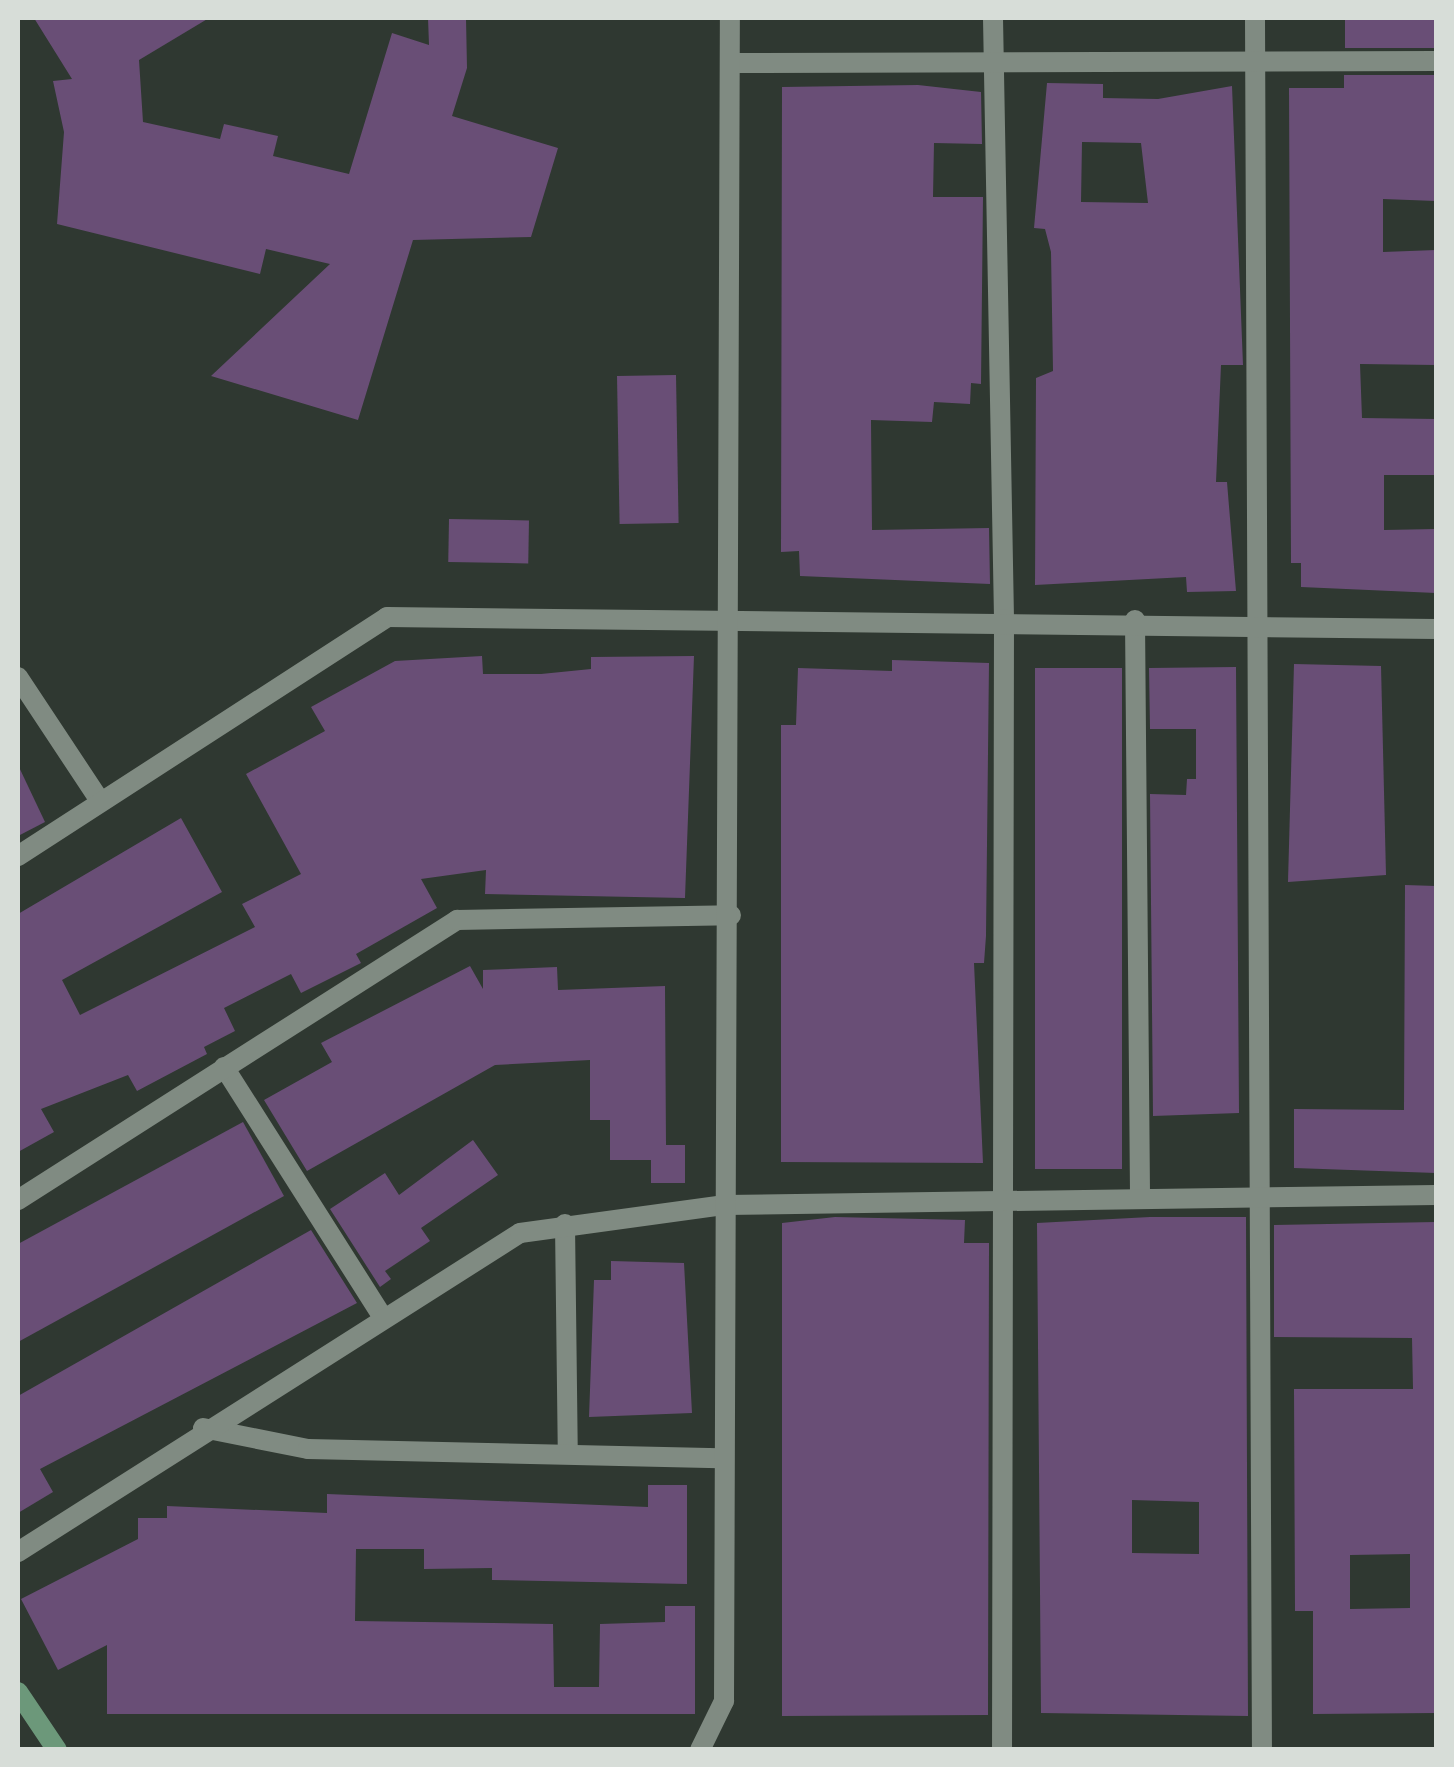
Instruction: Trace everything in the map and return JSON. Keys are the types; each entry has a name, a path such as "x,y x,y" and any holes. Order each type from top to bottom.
{"street":[{"path":"700,1750 724,1701 720,1458 730,915 730,18"},
{"path":"993,18 1004,619 1002,1750"},
{"path":"1255,18 1254,1194 1262,1750"},
{"path":"731,63 1436,60"},
{"path":"18,856 387,617 728,614 1436,628"},
{"path":"1135,620 1140,1196"},
{"path":"18,677 100,801"},
{"path":"18,1200 457,920 730,915"},
{"path":"224,1067 382,1316"},
{"path":"18,1552 203,1428 520,1233 725,1205 1254,1194 1436,1195"},
{"path":"564,1224 568,1454"},
{"path":"203,1428 308,1449 720,1458"},
{"path":"18,1692 59,1748"}],"building":[{"path":"34,18 209,18 139,60 143,122 220,139 224,124 278,136 273,156 349,174 392,33 429,45 428,18 466,18 467,68 452,116 558,148 531,237 413,240 358,420 211,376 330,264 266,249 260,274 57,224 64,132 53,81 72,79"},
{"path":"1345,18 1436,18 1436,48 1345,48"},
{"path":"1344,75 1436,75 1436,201 1383,199 1383,252 1436,250 1436,365 1360,364 1362,418 1436,419 1436,475 1384,475 1384,530 1436,529 1436,593 1301,587 1301,563 1291,563 1289,88 1344,88"},
{"path":"1047,83 1103,84 1103,98 1158,99 1232,86 1243,365 1221,365 1216,482 1227,482 1236,591 1187,592 1186,577 1035,585 1036,378 1053,371 1051,252 1045,229 1034,228","holes":["1082,142 1141,143 1148,203 1081,202"]},
{"path":"918,85 981,92 982,144 934,143 933,197 983,197 981,384 971,383 970,404 934,402 932,422 871,420 872,530 989,528 990,584 800,576 799,551 781,552 782,87"},
{"path":"676,375 679,523 620,524 617,376"},
{"path":"449,519 529,520 528,563 448,562"},
{"path":"482,656 483,674 541,674 591,669 591,657 694,656 685,898 485,894 486,870 421,879 437,908 356,954 361,963 301,993 291,974 224,1008 235,1031 204,1047 207,1054 137,1091 128,1075 41,1109 54,1132 18,1152 18,914 181,818 222,892 62,980 80,1015 255,927 242,904 301,874 246,774 325,731 311,707 395,661"},
{"path":"892,660 989,663 986,936 984,963 974,963 983,1163 781,1162 781,725 796,725 798,668 892,671"},
{"path":"1294,664 1381,666 1386,875 1288,882"},
{"path":"1236,667 1239,1113 1153,1116 1150,794 1186,795 1187,779 1196,779 1196,729 1150,729 1149,668"},
{"path":"1035,668 1122,668 1122,1169 1035,1169"},
{"path":"18,765 45,822 18,836"},
{"path":"1405,885 1436,886 1436,1173 1294,1168 1294,1109 1404,1110"},
{"path":"470,966 483,989 483,970 557,967 558,990 665,986 666,1145 685,1145 685,1183 651,1183 651,1160 610,1160 610,1120 590,1120 590,1060 495,1065 307,1171 264,1100 332,1062 321,1043"},
{"path":"243,1122 284,1196 18,1342 18,1244"},
{"path":"473,1140 498,1175 421,1228 430,1241 385,1271 391,1279 380,1287 330,1209 385,1173 399,1195"},
{"path":"835,1217 965,1220 964,1243 989,1243 988,1715 782,1716 782,1223"},
{"path":"1246,1217 1248,1716 1041,1713 1037,1223","holes":["1132,1500 1199,1502 1199,1554 1132,1553"]},
{"path":"1436,1222 1436,1713 1313,1714 1313,1611 1295,1611 1294,1389 1413,1389 1412,1338 1274,1337 1274,1225","holes":["1410,1554 1410,1608 1350,1609 1350,1555"]},
{"path":"311,1230 357,1303 40,1469 53,1492 18,1513 18,1396"},
{"path":"611,1261 684,1263 692,1413 589,1417 594,1280 611,1280"},
{"path":"648,1485 687,1485 687,1584 492,1580 492,1568 424,1569 424,1549 356,1549 355,1621 553,1624 554,1687 599,1687 600,1624 665,1622 665,1606 695,1606 695,1714 107,1714 107,1645 58,1670 21,1599 138,1539 138,1518 167,1518 167,1506 327,1513 327,1494 648,1507"}]}
